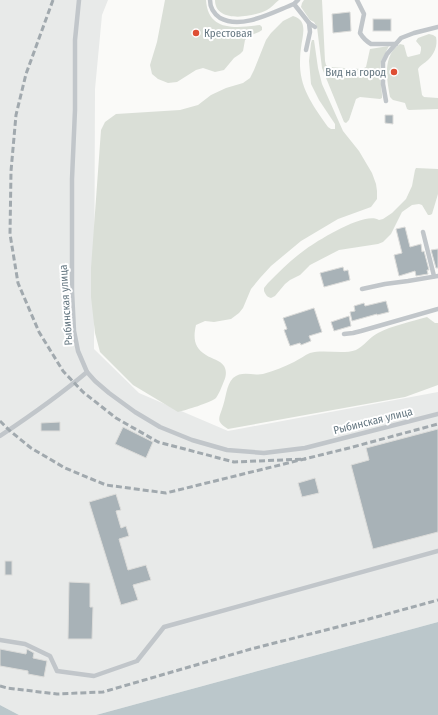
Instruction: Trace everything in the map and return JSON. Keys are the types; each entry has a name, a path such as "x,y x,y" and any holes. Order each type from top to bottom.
{"lane":[{"name":"Рыбинская улица","path":"79,0 75,40 75,110 72,179 72,292 74,331 78,351 87,372 109,393 135,412 160,427 192,440 227,450 264,453 305,448 438,414"},
{"path":"210,0 212,10 217,15 227,21 235,22 255,20 294,4 298,0"},
{"path":"357,0 364,14 360,33 362,36 371,44 396,44"},
{"path":"294,4 314,27"},
{"path":"306,50 310,32 310,23"},
{"path":"386,101 383,84 383,62 387,54 401,38 438,27"},
{"path":"362,289 436,276 423,232"},
{"path":"344,334 361,332 438,309"},
{"path":"0,436 17,425 87,372"},
{"path":"0,640 25,644 50,656 57,671 94,676 137,661 164,627 438,551"}],"shaded area":[{"path":"0,0 108,0 102,15 95,89 94,349 139,393 228,431 438,392 438,622 96,715 19,715 0,705"},
{"path":"165,0 206,0 208,10 212,18 218,23 233,27 260,25 262,30 251,35 245,40 243,51 234,58 224,70 215,72 203,68 196,70 177,82 168,83 158,79 152,74 150,65 157,42"},
{"path":"215,0 279,0 261,13 236,17 221,13 217,8"},
{"path":"304,0 322,0 325,61 328,67 362,69 366,67 370,49 389,46 381,61 380,72 382,98 360,97 356,99 349,120 346,123 344,122 322,68 317,27 301,7"},
{"path":"293,16 298,18 303,25 300,66 306,91 328,127 335,129 335,124 319,100 311,84 309,61 311,43 312,40 314,40 322,84 343,131 359,151 372,173 376,184 377,199 371,207 338,219 301,241 271,266 260,278 251,289 243,308 231,319 214,322 205,321 196,325 195,342 197,346 202,352 224,366 226,376 216,398 178,412 133,385 100,352 95,333 91,297 91,268 101,130 105,122 116,114 180,110 198,105 211,95 226,88 243,83 250,78 266,40 271,33 283,21"},
{"path":"429,34 436,37 435,50 430,58 418,69 422,95 424,97 438,98 438,109 409,110 407,109 405,103 393,100 390,97 387,75 388,61 394,49 400,44 404,45 408,57 420,54 421,47 416,41 418,38"},
{"path":"416,168 438,169 438,194 432,214 428,215 422,205 412,205 402,212 391,234 383,242 339,250 310,265 300,275 285,284 275,296 271,298 267,296 264,288 268,283 291,261 312,245 331,233 353,223 364,219 383,219 392,213 406,199 412,186"},
{"path":"427,317 435,323 438,323 438,385 405,397 228,429 220,422 219,420 227,388 236,376 240,374 267,373 290,364 310,353 345,352 356,350 383,330"},
{"path":"438,622 438,715 96,715"},
{"path":"0,705 19,715 0,715"}],"building":[{"path":"350,12 351,31 333,33 332,14"},
{"path":"373,19 391,19 391,31 373,31"},
{"path":"385,115 393,115 393,124 385,123"},
{"path":"405,227 410,247 421,244 422,252 424,251 429,270 427,270 428,274 416,276 415,271 399,276 394,255 402,253 396,229"},
{"path":"438,249 438,268 436,268 431,250"},
{"path":"343,267 344,271 348,270 350,280 324,287 320,273"},
{"path":"386,301 389,312 352,321 350,312 355,311 354,306 364,303 365,306"},
{"path":"314,308 322,332 309,336 311,341 301,345 300,343 290,346 284,330 287,329 283,318"},
{"path":"349,316 351,326 334,331 331,322"},
{"path":"60,422 60,431 41,431 41,423"},
{"path":"123,427 153,442 146,458 115,444"},
{"path":"438,429 438,532 373,549 351,465 369,460 366,448"},
{"path":"315,478 319,493 302,497 298,483"},
{"path":"116,494 121,510 116,511 121,528 126,526 129,536 119,539 128,570 146,565 151,580 133,585 138,600 121,605 89,502"},
{"path":"5,561 12,561 12,575 5,575"},
{"path":"69,582 90,583 90,607 93,607 92,639 68,639"},
{"path":"0,649 26,654 27,649 34,653 33,658 47,661 44,677 28,674 28,671 0,666"}],"railway":[{"path":"53,0 26,74 16,115 11,171 10,234 18,283 39,332 63,371 83,392 116,418 158,442 234,462 306,459"},
{"path":"0,421 31,448 65,468 106,485 166,493 349,448 438,424"},
{"path":"0,686 57,694 103,692 251,649 438,600"}],"place":[{"name":"Крестовая","path":"196,33"},
{"name":"Вид на город","path":"394,72"}]}
